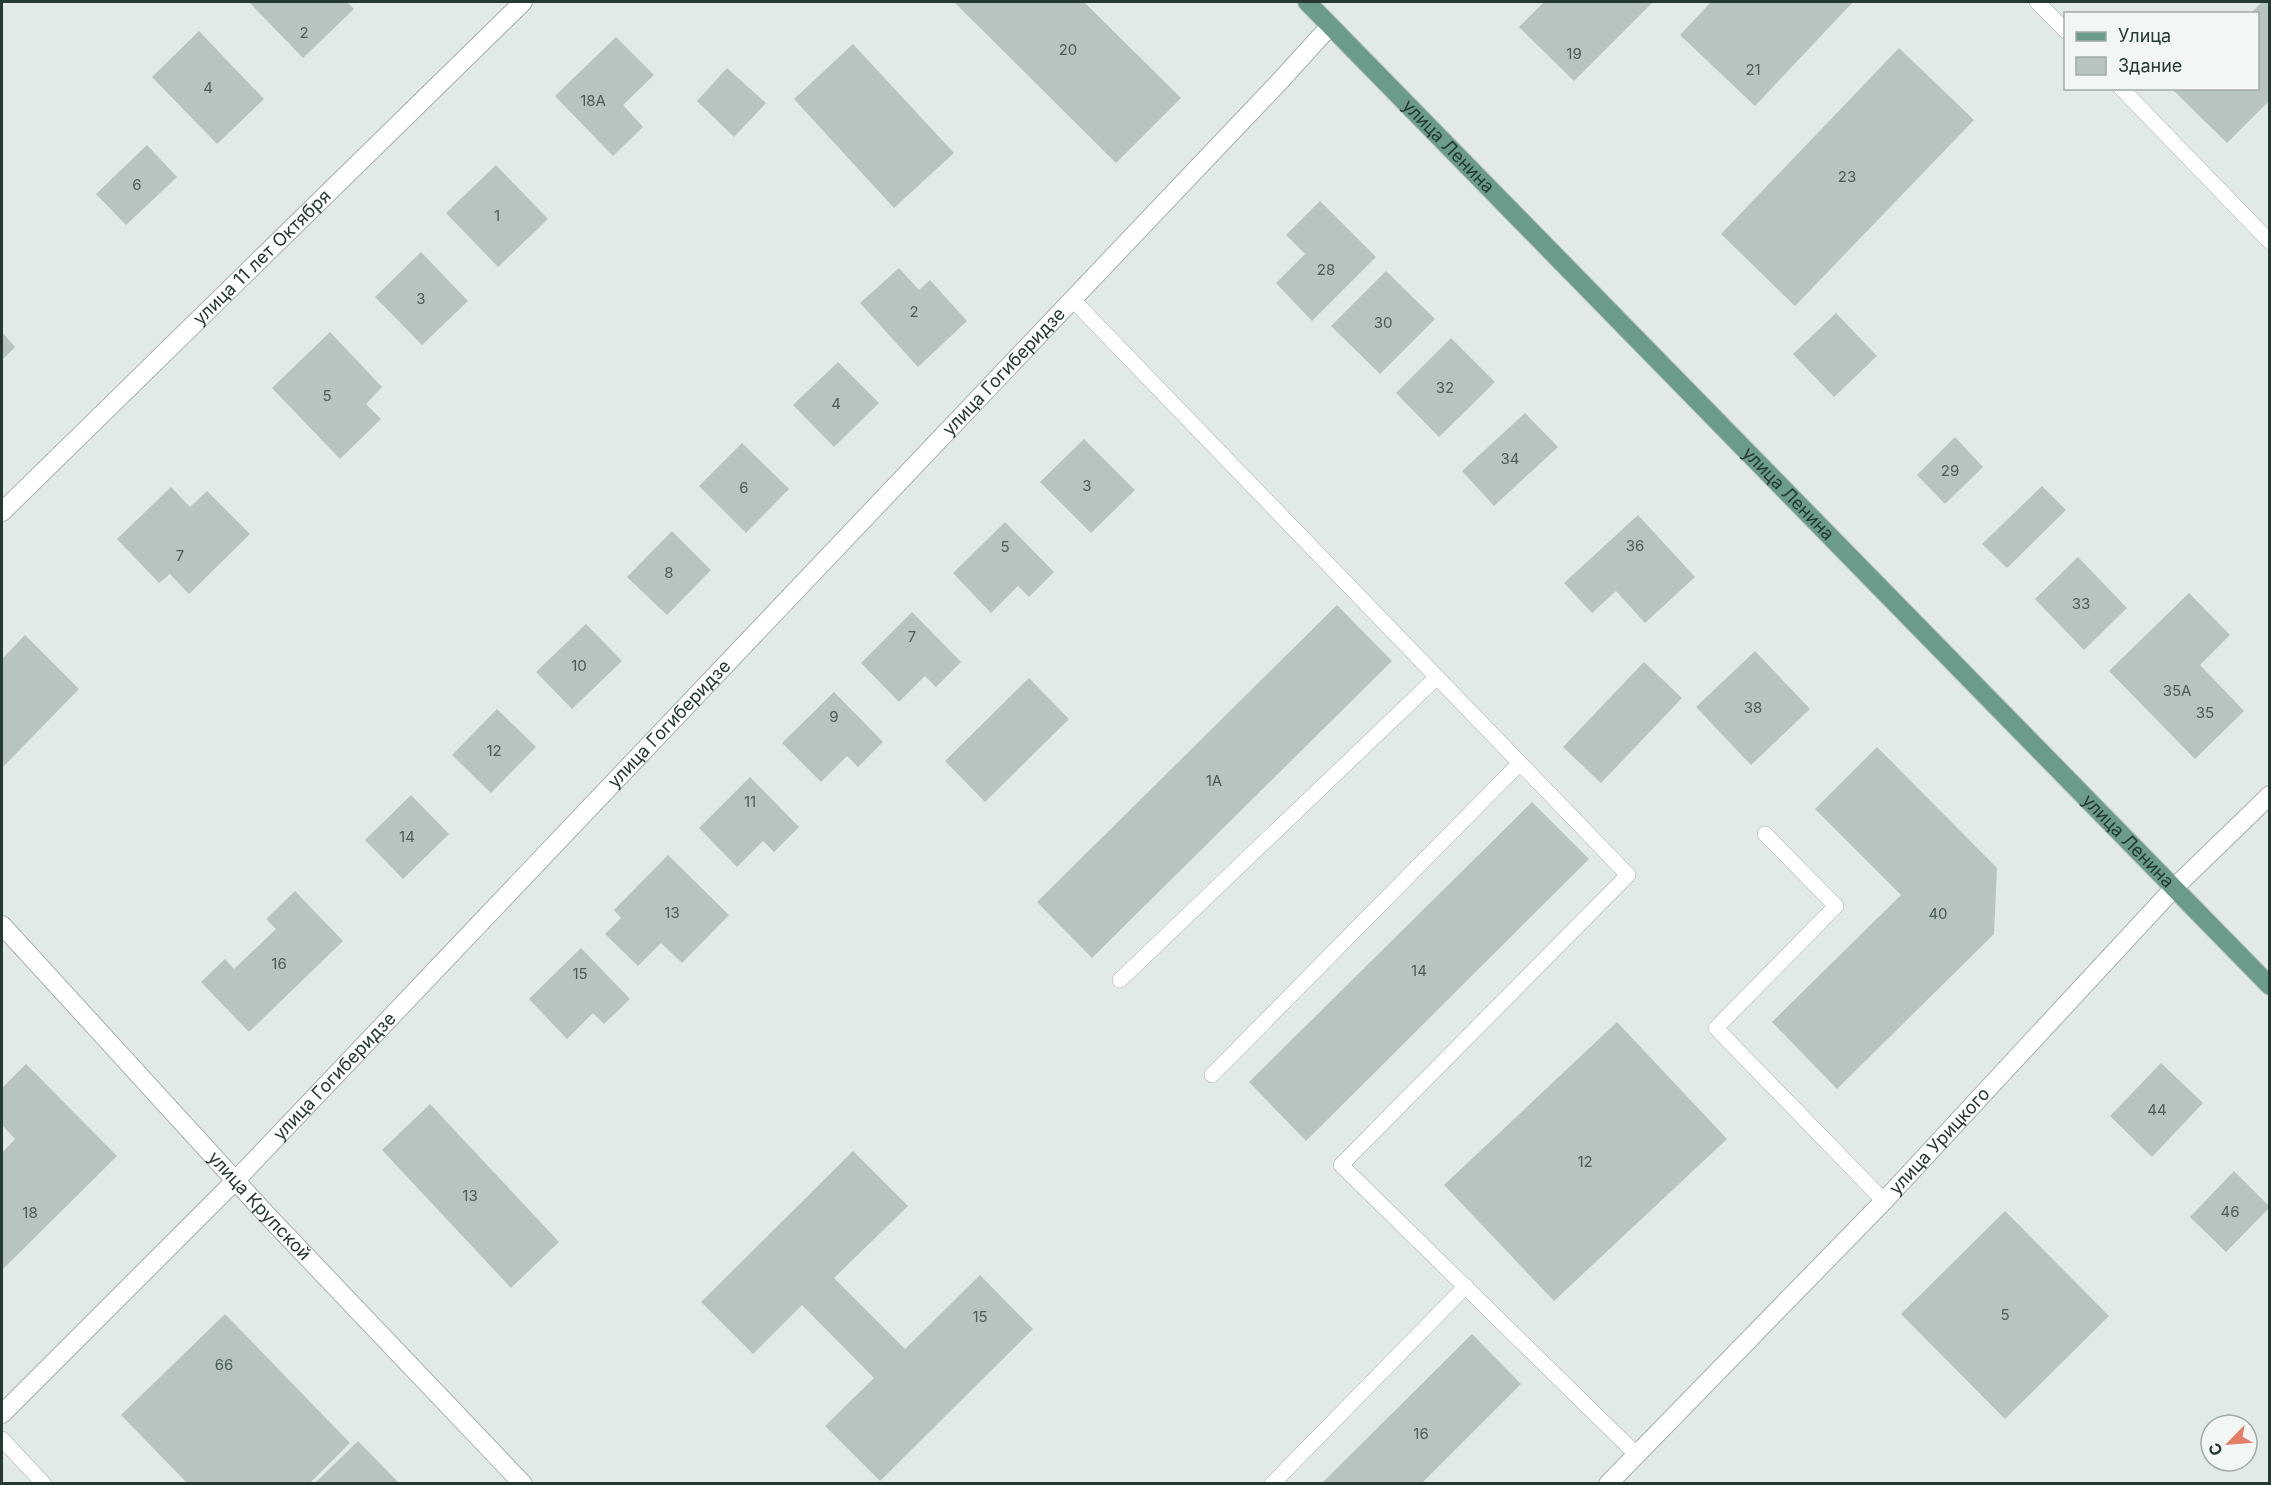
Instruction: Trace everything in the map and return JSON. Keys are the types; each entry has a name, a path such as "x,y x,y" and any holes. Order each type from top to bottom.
{"main road":[{"name":"улица Ленина","path":"1306,2 2270,986"}],"street":[{"name":"улица 11 лет Октября","path":"2,512 523,2"},
{"name":"улица Гогиберидзе","path":"2,1414 236,1180 1330,26"},
{"name":"улица Урицкого","path":"1608,1484 1884,1201 2174,888 2270,795"},
{"name":"улица Крупской","path":"2,925 236,1180 523,1484"}],"lane":[{"path":"2037,2 2064,29"},
{"path":"2123,90 2270,242"},
{"path":"1072,299 1628,875 1341,1165 1636,1454"},
{"path":"1120,980 1437,677"},
{"path":"1212,1075 1520,763"},
{"path":"1765,834 1836,906 1716,1028 1884,1201"},
{"path":"1272,1484 1466,1287"},
{"path":"2,1440 44,1484"}],"building":[{"path":"347,2 354,9 303,58 250,3"},
{"path":"954,2 1084,2 1181,98 1116,163"},
{"path":"1544,2 1653,2 1574,81 1519,27"},
{"path":"1711,2 1853,2 1755,106 1680,35"},
{"path":"2262,2 2270,2 2270,100 2227,143 2174,91 2259,90 2259,12 2252,12"},
{"path":"199,31 264,99 217,144 152,77"},
{"path":"616,37 654,75 623,105 643,127 613,156 555,96"},
{"path":"853,44 954,153 894,208 794,99"},
{"path":"1899,48 1974,120 1795,306 1721,234"},
{"path":"727,68 766,103 734,137 697,101"},
{"path":"147,145 177,177 126,225 96,194"},
{"path":"496,165 548,219 498,267 446,213"},
{"path":"1320,201 1376,257 1312,321 1276,283 1305,254 1286,235"},
{"path":"421,252 468,301 422,345 375,297"},
{"path":"899,268 919,290 930,280 967,321 918,367 860,303"},
{"path":"1386,271 1435,319 1380,374 1331,326"},
{"path":"1836,313 1877,356 1834,397 1793,354"},
{"path":"2,332 15,347 2,360"},
{"path":"330,332 382,387 366,404 381,419 340,459 272,388"},
{"path":"1451,338 1495,382 1439,437 1396,393"},
{"path":"838,362 879,403 834,447 793,405"},
{"path":"1525,413 1558,447 1494,506 1462,471"},
{"path":"1955,437 1983,467 1945,504 1917,475"},
{"path":"1084,439 1135,490 1091,533 1040,482"},
{"path":"742,443 789,489 746,533 699,486"},
{"path":"2042,486 2066,510 2007,568 1982,544"},
{"path":"171,487 190,507 207,491 250,534 189,594 170,574 159,583 117,539"},
{"path":"1638,515 1695,577 1645,623 1616,591 1592,613 1564,583"},
{"path":"1005,522 1054,572 1029,597 1018,586 991,613 953,573"},
{"path":"672,531 711,570 667,615 627,577"},
{"path":"2078,557 2127,608 2084,650 2035,599"},
{"path":"2189,593 2230,635 2200,665 2244,711 2195,759 2109,671"},
{"path":"1337,605 1392,661 1092,958 1037,902"},
{"path":"912,612 961,662 936,687 925,676 899,702 861,663"},
{"path":"586,624 622,661 572,709 536,672"},
{"path":"25,635 79,689 2,768 2,659"},
{"path":"1755,651 1810,709 1751,765 1696,707"},
{"path":"1644,662 1682,698 1601,783 1563,747"},
{"path":"1029,678 1069,719 985,802 945,761"},
{"path":"834,692 883,742 858,767 847,756 821,782 782,743"},
{"path":"497,709 536,747 491,793 452,755"},
{"path":"1877,747 1997,868 1994,934 1837,1089 1772,1022 1901,895 1815,809"},
{"path":"750,777 799,827 774,852 763,841 737,867 699,828"},
{"path":"411,795 449,834 403,879 365,840"},
{"path":"1532,802 1589,859 1306,1141 1249,1082"},
{"path":"668,855 729,915 682,963 661,943 638,966 605,934 621,918 614,910"},
{"path":"295,891 343,941 249,1032 201,982 225,959 234,969 276,929 266,919"},
{"path":"581,948 630,999 604,1024 593,1013 567,1039 529,999"},
{"path":"1617,1022 1727,1139 1554,1301 1444,1185"},
{"path":"2161,1063 2203,1103 2152,1157 2110,1116"},
{"path":"26,1064 117,1156 2,1270 2,1153 15,1139 2,1125 2,1088"},
{"path":"430,1104 559,1242 511,1288 382,1150"},
{"path":"853,1151 908,1206 834,1278 905,1349 980,1275 1033,1329 880,1481 825,1426 874,1378 802,1305 753,1354 701,1302"},
{"path":"2234,1171 2270,1207 2226,1252 2190,1217"},
{"path":"2005,1211 2109,1316 2005,1419 1901,1314"},
{"path":"225,1314 350,1443 309,1484 188,1484 121,1415"},
{"path":"1472,1334 1521,1384 1421,1484 1321,1484"},
{"path":"358,1441 400,1484 314,1484"}]}
